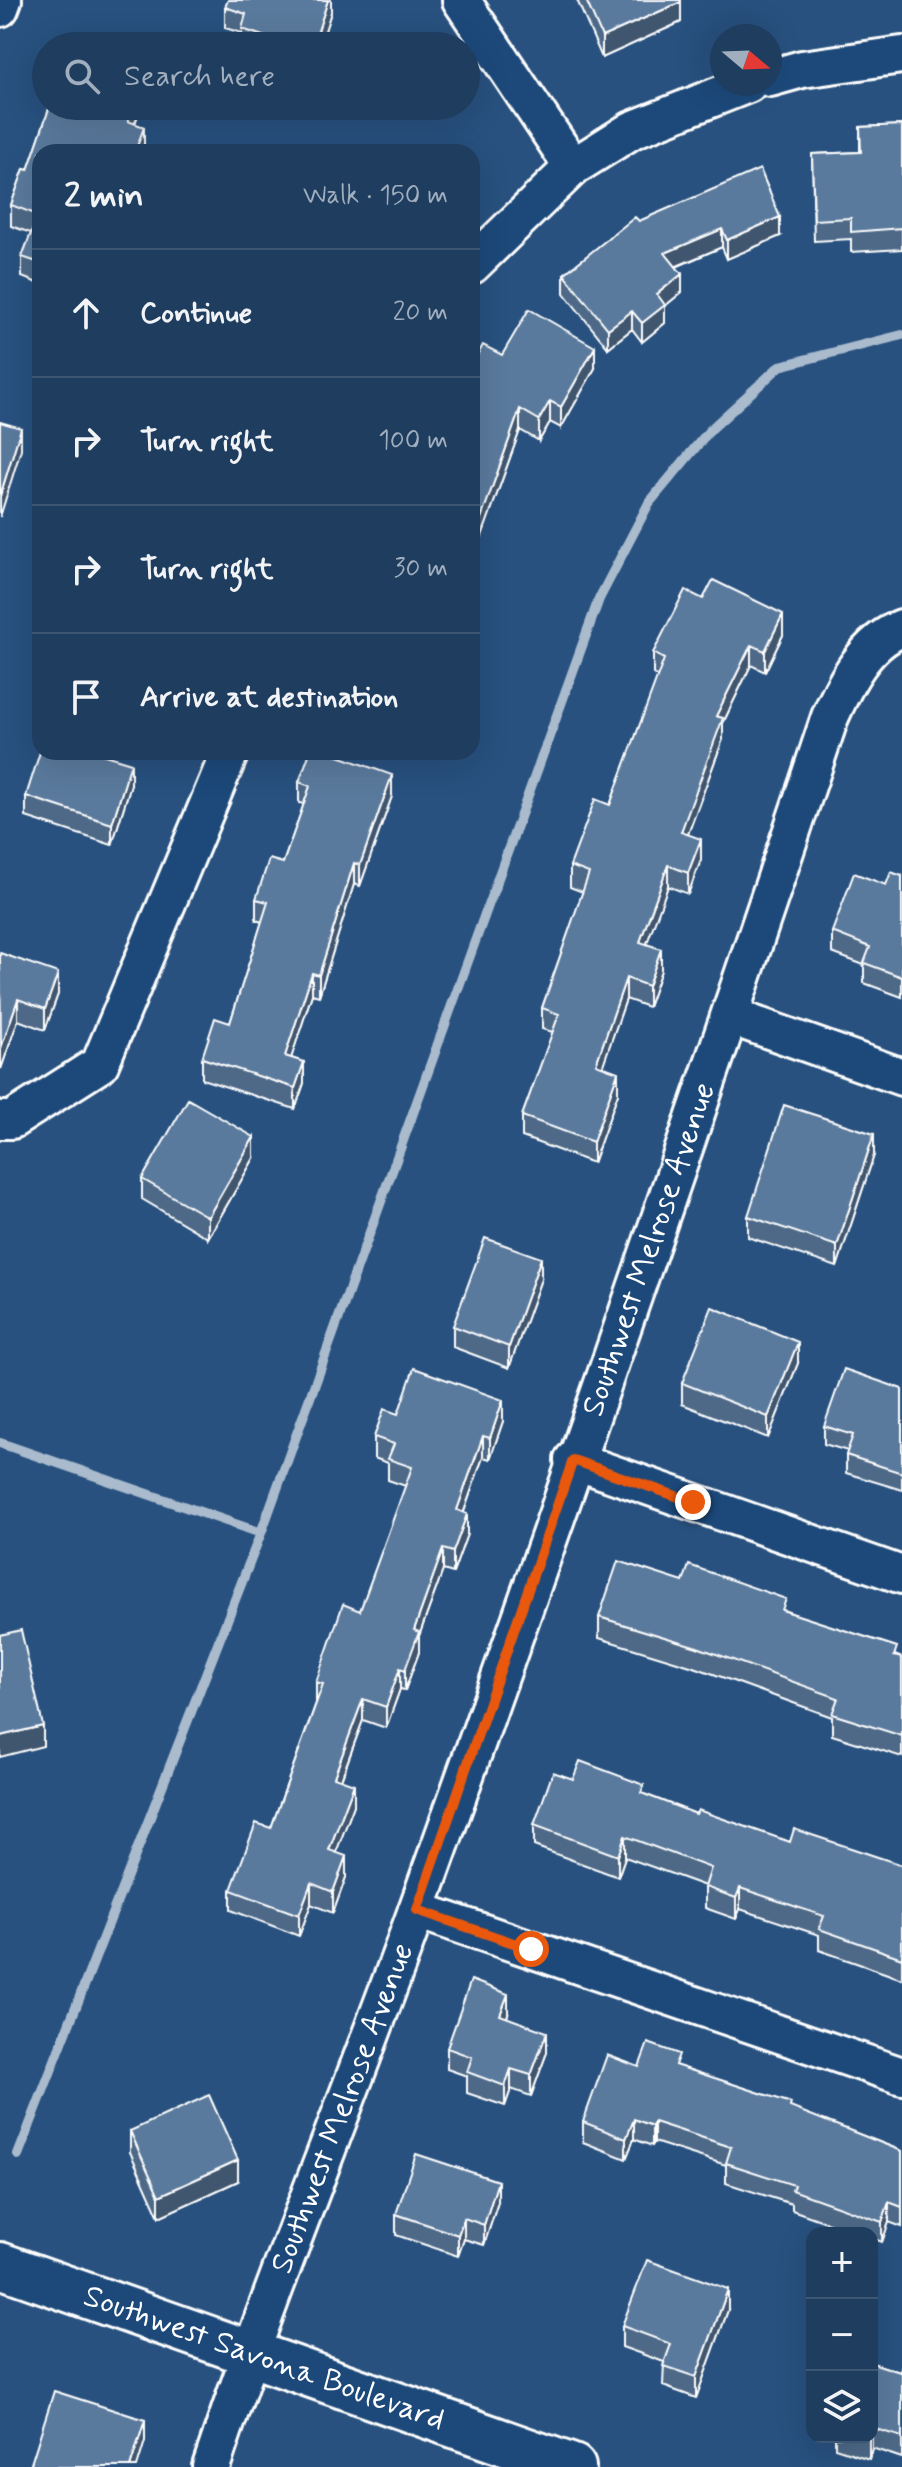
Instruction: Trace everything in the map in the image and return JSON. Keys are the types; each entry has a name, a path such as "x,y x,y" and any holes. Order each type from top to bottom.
{"street":[{"path":"0,8 3,0"},
{"path":"461,0 573,167"},
{"path":"782,75 902,55"},
{"path":"480,257 573,167 632,130 718,96"},
{"name":"Southwest Melrose Avenue","path":"211,2467 248,2355 417,1910 730,1016 830,717 843,687 858,664 876,645 902,628"},
{"path":"0,1120 12,1120 100,1064 227,760"},
{"path":"730,1016 902,1077"},
{"path":"573,1460 902,1575"},
{"path":"417,1910 902,2076"},
{"name":"Southwest Savona Boulevard","path":"0,2265 248,2355 573,2467"}],"building":[{"path":"228,0 328,0 318,32 251,32 242,29 246,14 225,7"},
{"path":"586,0 681,0 681,2 602,37"},
{"path":"45,120 128,120 144,127 138,144 37,144"},
{"path":"902,125 902,228 851,232 851,218 814,220 812,154 861,152 860,127"},
{"path":"32,158 32,213 11,205 24,169 28,170"},
{"path":"760,169 780,217 727,240 722,229 665,253 682,274 657,294 665,305 642,323 632,311 608,329 564,274 635,217 639,221"},
{"path":"32,231 32,260 22,257"},
{"path":"529,309 595,347 561,407 550,401 539,420 520,409 480,521 480,350 483,345 502,355"},
{"path":"0,422 21,428 0,496"},
{"path":"713,580 783,614 765,651 751,645 716,716 723,718 681,832 701,839 688,873 668,865 640,942 661,949 648,986 626,978 596,1064 618,1072 593,1142 522,1116 559,1014 542,1008 589,873 570,866 595,799 610,805 664,659 653,653 685,590 703,599"},
{"path":"37,760 121,760 131,763 112,824 26,796"},
{"path":"307,760 350,760 392,775 360,865 354,863 319,975 312,973 285,1056 304,1062 295,1088 202,1058 215,1018 230,1023 268,902 256,899 269,859 283,863 310,786 299,782"},
{"path":"891,872 902,876 902,977 864,963 870,947 832,932 854,873 886,885"},
{"path":"0,953 58,973 45,1009 18,999 1,1048"},
{"path":"188,1099 254,1137 208,1217 142,1179"},
{"path":"784,1105 874,1134 837,1246 748,1216"},
{"path":"485,1238 541,1258 509,1347 453,1326"},
{"path":"712,1307 798,1342 768,1417 682,1383"},
{"path":"414,1368 503,1400 490,1438 483,1436 457,1510 467,1514 453,1552 443,1549 414,1630 419,1632 405,1670 400,1668 386,1707 363,1699 334,1777 354,1784 329,1850 346,1856 333,1892 311,1883 299,1915 231,1890 256,1823 271,1828 323,1684 316,1682 343,1604 360,1611 412,1467 388,1459 394,1444 374,1437 384,1409 398,1414"},
{"path":"844,1369 902,1389 902,1473 846,1455 853,1435 824,1426"},
{"path":"618,1561 683,1582 689,1565 786,1599 782,1610 897,1647 894,1656 902,1658 902,1736 832,1714 838,1698 697,1647 599,1617"},
{"path":"21,1630 43,1726 0,1736 0,1635"},
{"path":"580,1761 644,1785 641,1793 696,1814 698,1810 790,1842 794,1829 902,1865 902,1958 819,1929 824,1916 740,1888 736,1898 705,1887 711,1868 625,1836 618,1856 534,1825 553,1772 573,1779"},
{"path":"471,1980 508,1994 500,2015 547,2032 531,2075 511,2069 505,2086 467,2072 472,2057 447,2048"},
{"path":"648,2043 679,2054 675,2065 791,2103 790,2107 902,2151 902,2207 889,2202 882,2222 792,2190 794,2185 726,2163 731,2147 654,2122 652,2126 634,2119 626,2139 583,2122 607,2055 639,2067"},
{"path":"209,2095 238,2160 159,2196 130,2131"},
{"path":"416,2154 498,2181 484,2225 464,2218 458,2235 396,2214"},
{"path":"647,2260 728,2289 696,2377 663,2366 671,2344 622,2326"},
{"path":"878,2365 900,2372 902,2366 902,2437 878,2430"},
{"path":"54,2391 145,2420 130,2467 30,2467"}],"waterway":[{"path":"18,2155 261,1533 599,599 649,503 710,430 780,366 902,335"},
{"path":"0,1443 261,1533"}],"route":[{"path":"531,1949 417,1910 573,1460 693,1502"}]}
